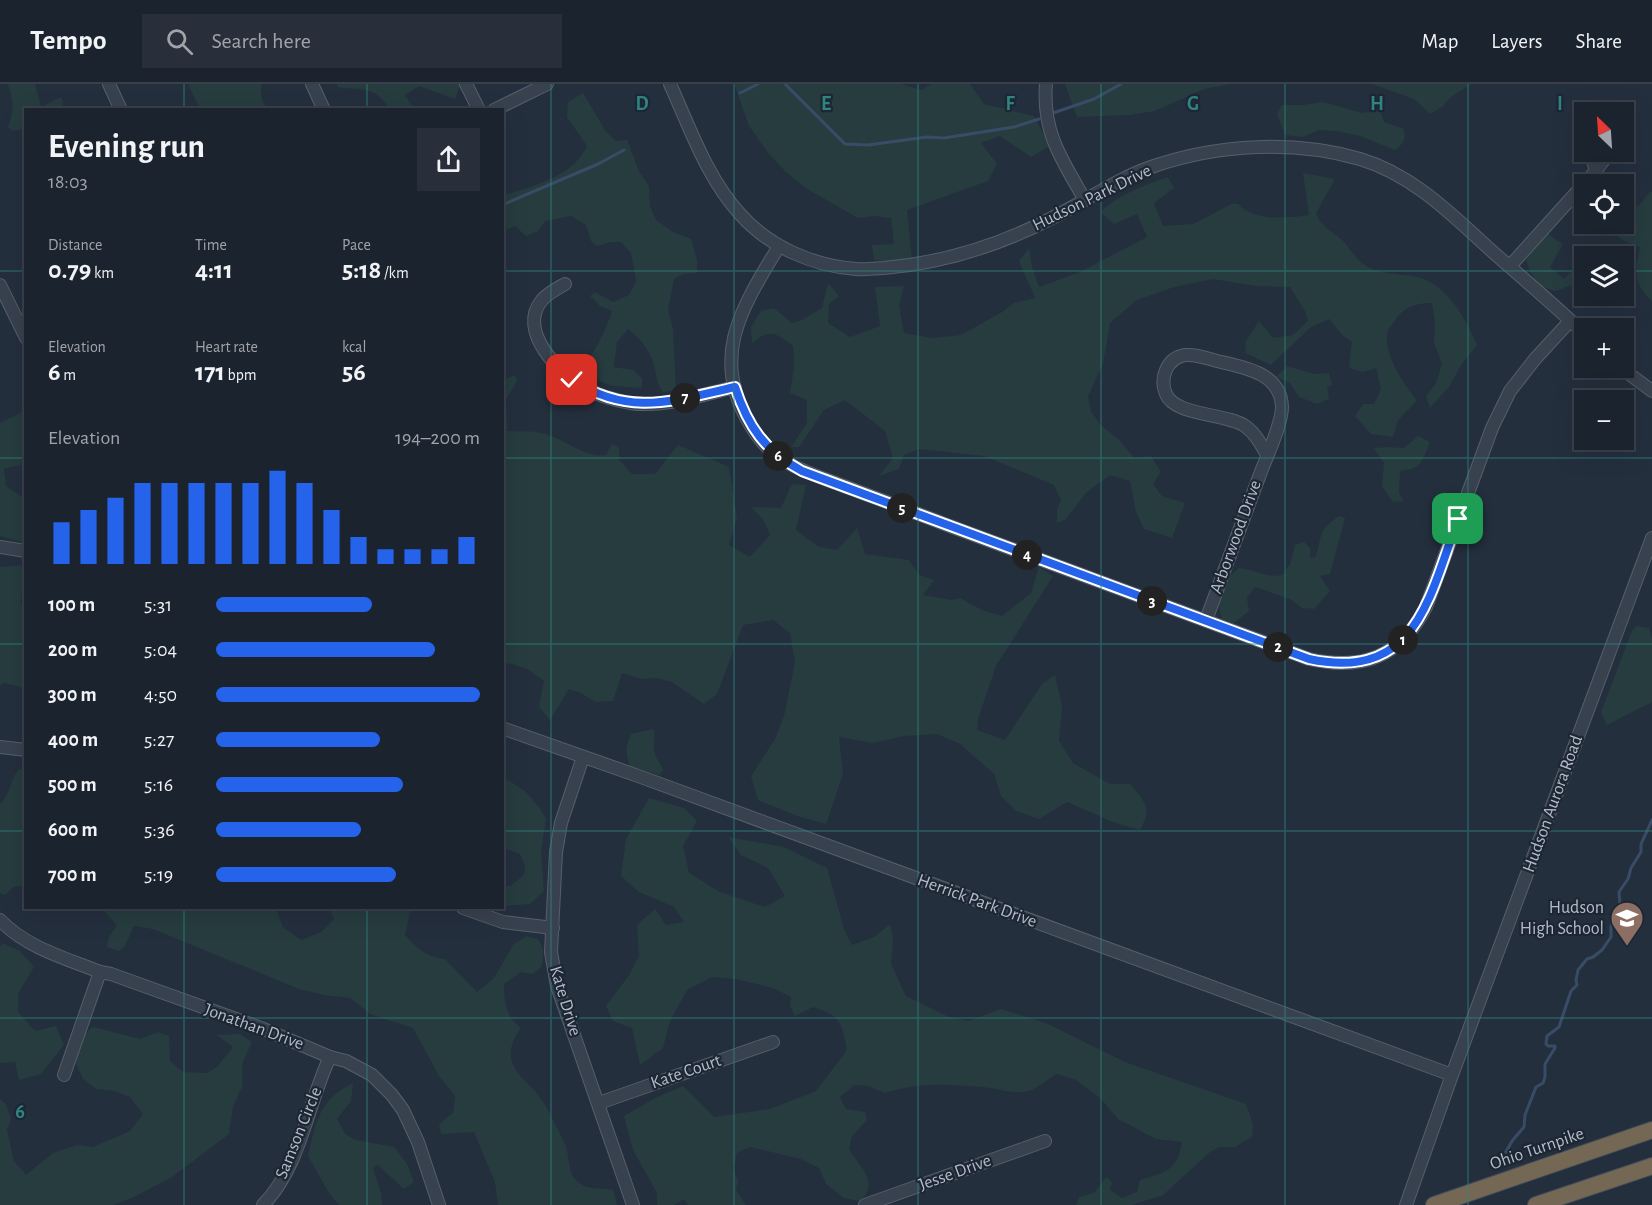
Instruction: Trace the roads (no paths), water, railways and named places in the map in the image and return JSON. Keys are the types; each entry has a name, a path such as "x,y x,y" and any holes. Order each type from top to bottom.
{"highway":[{"name":"Ohio Turnpike","path":"1439,1203 1652,1130"},
{"path":"1536,1205 1652,1166"}],"street":[{"path":"109,84 120,108"},
{"path":"312,84 323,108"},
{"path":"466,84 478,108"},
{"path":"498,108 547,84"},
{"name":"Hudson Park Drive","path":"670,84 716,181 741,216 779,246 829,265 859,270 899,267 935,260 1008,238 1051,219 1116,182 1152,167 1195,155 1260,147 1323,151 1386,169 1413,184 1438,202 1574,324"},
{"path":"1046,84 1045,103 1051,136 1085,200"},
{"path":"1593,162 1596,171"},
{"path":"1510,266 1603,162"},
{"path":"779,246 744,304 732,346 731,363 735,387 745,416 761,440 780,458 802,471 1309,659 1328,663 1355,663 1382,655 1400,643 1416,625 1426,608 1492,428 1510,391 1535,359 1570,321"},
{"path":"565,284 542,300 535,316 535,328 546,353 558,368 588,390 613,399 651,404 735,387"},
{"path":"0,285 24,332"},
{"name":"Arborwood Drive","path":"1206,620 1267,455 1281,417 1282,405 1277,389 1268,379 1248,368 1195,355 1185,355 1174,360 1167,367 1163,376 1163,387 1172,403 1243,424 1251,430 1267,455"},
{"path":"1634,378 1652,391"},
{"name":"Hudson Aurora Road","path":"1406,1205 1452,1075 1652,538"},
{"path":"0,547 24,551"},
{"name":"Herrick Park Drive","path":"504,729 1452,1075"},
{"path":"0,747 24,750"},
{"name":"Kate Drive","path":"583,757 561,823 556,852 551,952 557,986 633,1205"},
{"path":"467,909 503,922 553,928"},
{"name":"Jonathan Drive","path":"0,920 24,940 36,946 100,972 261,1028 330,1057 346,1061 372,1075 403,1110 418,1142 439,1205"},
{"path":"64,1076 100,972"},
{"name":"Kate Court","path":"599,1103 773,1042"},
{"name":"Samson Circle","path":"263,1205 273,1195 289,1166 330,1057"},
{"name":"Jesse Drive","path":"865,1205 1045,1141"}],"waterway":[{"path":"740,93 758,84"},
{"path":"785,84 845,144 868,145 927,137 944,138 1014,127 1039,119"},
{"path":"1053,113 1094,99 1121,84"},
{"path":"504,204 598,164 624,150"},
{"path":"1506,1152 1524,1127 1525,1115 1536,1087 1543,1083 1545,1064 1555,1048 1555,1046 1546,1044 1547,1036 1559,1027 1571,991 1577,985 1578,970 1587,959 1602,950 1611,937 1611,926 1620,905 1619,892 1641,852 1641,844 1652,820"}],"place":[{"name":"Hudson High School","path":"1627,947"}]}
